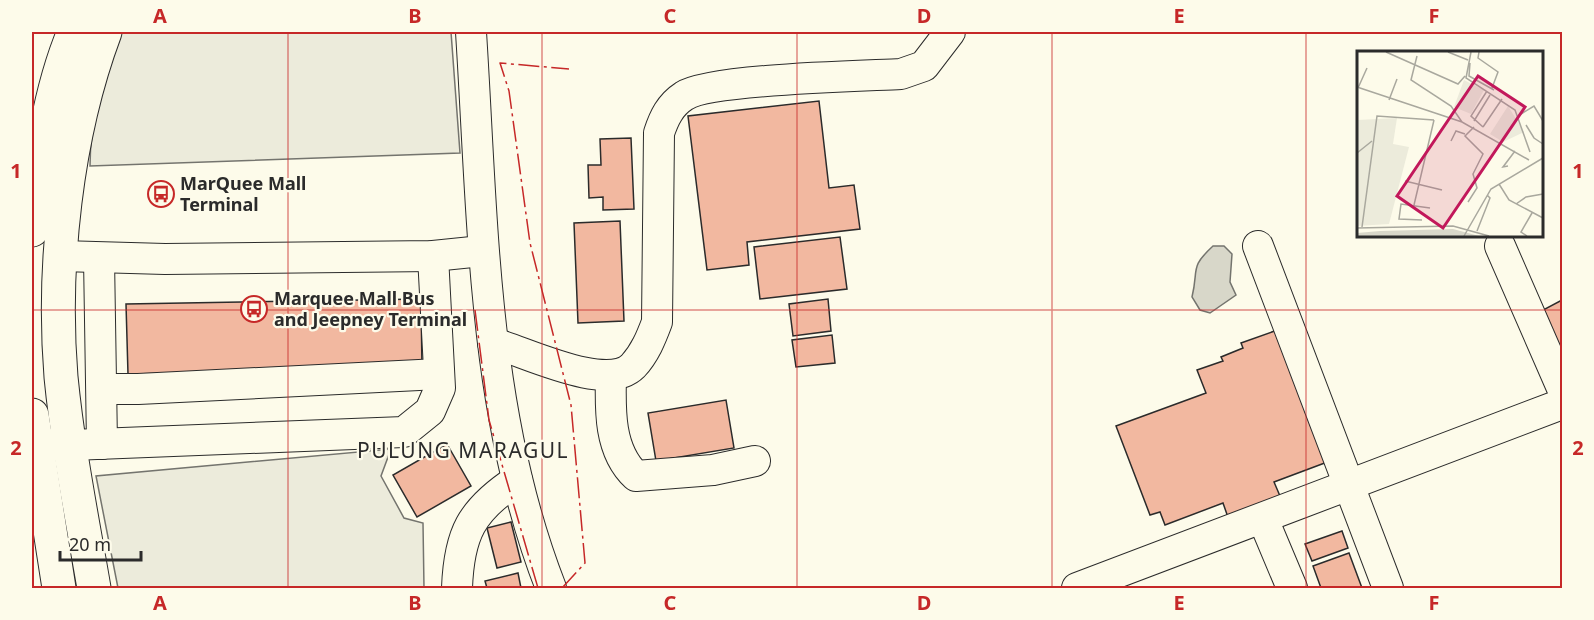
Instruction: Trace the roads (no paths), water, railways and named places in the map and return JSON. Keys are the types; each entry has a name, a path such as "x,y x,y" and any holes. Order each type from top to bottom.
{"main road":[{"path":"32,230 50,111 65,54 74,32"},
{"path":"94,588 86,445 61,376 61,256 78,127 89,73 105,32"},
{"path":"32,424 59,588"}],"street":[{"path":"471,32 482,251 493,343 517,480 550,588"},
{"path":"493,343 520,350 566,370 611,375 631,368 649,343 657,322 659,133 666,113 686,95 723,86 901,74 924,66 950,32"},
{"path":"1258,246 1388,588"},
{"path":"1500,246 1563,387"},
{"path":"61,256 99,258 433,256 482,251"},
{"path":"32,424 86,445 404,432 430,411 440,388 433,256"},
{"path":"86,445 103,388 99,258"},
{"path":"103,388 138,390 439,374"},
{"path":"611,375 610,422 626,467 636,476 713,470 755,461"},
{"path":"1077,588 1563,404"},
{"path":"457,588 458,570 467,526 493,496 517,480"},
{"path":"1263,519 1292,588"}],"place":[{"name":"MarQuee Mall Terminal","path":"161,194"},
{"name":"Marquee Mall Bus and Jeepney Terminal","path":"254,309"}],"district":[{"name":"PULUNG MARAGUL","path":"463,451"}]}
